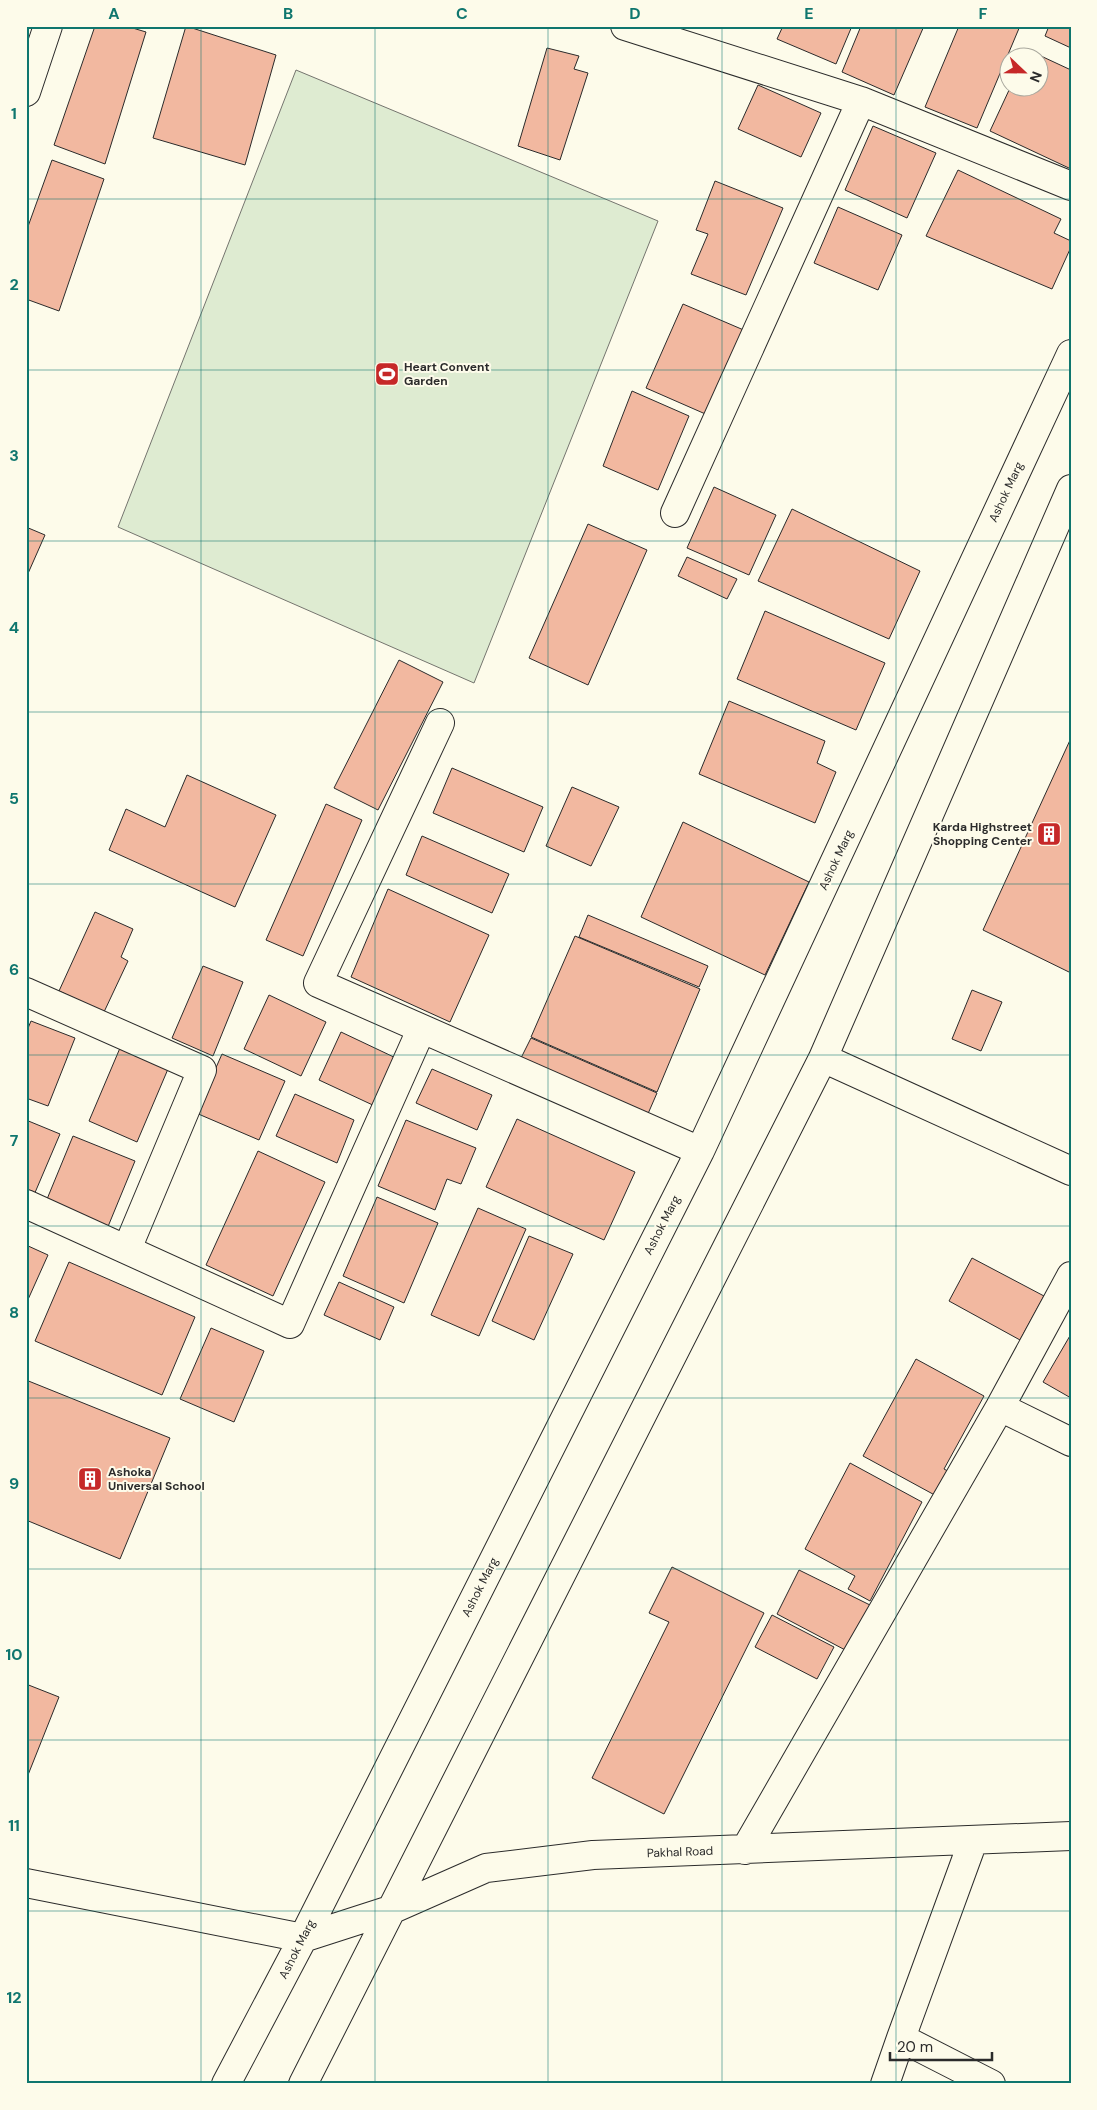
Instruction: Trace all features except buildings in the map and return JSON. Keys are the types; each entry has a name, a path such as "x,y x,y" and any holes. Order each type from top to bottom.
{"street":[{"path":"26,92 48,26"},
{"path":"625,26 861,101 1071,186"},
{"path":"674,513 861,101"},
{"name":"Ashok Marg","path":"226,2084 303,1938 700,1151 1071,354"},
{"path":"304,2084 823,1058 1071,490"},
{"path":"440,723 318,983 421,1030 700,1151"},
{"path":"26,992 202,1070 127,1249"},
{"path":"26,1204 290,1324 421,1030"},
{"path":"823,1058 1071,1171"},
{"path":"745,1850 1000,1407 1071,1276"},
{"path":"1000,1407 1071,1442"},
{"name":"Pakhal Road","path":"303,1938 393,1909 486,1868 593,1855 1071,1836"},
{"path":"885,2084 973,1841"},
{"path":"26,1882 303,1938"},
{"path":"901,2038 991,2084"}],"green space":[{"name":"Heart Convent Garden","path":"296,70 658,221 474,683 118,527"}],"place":[{"name":"Heart Convent Garden","path":"387,374"},
{"name":"Karda Highstreet Shopping Center","path":"1049,834"},
{"name":"Ashoka Universal School","path":"90,1479"}]}
